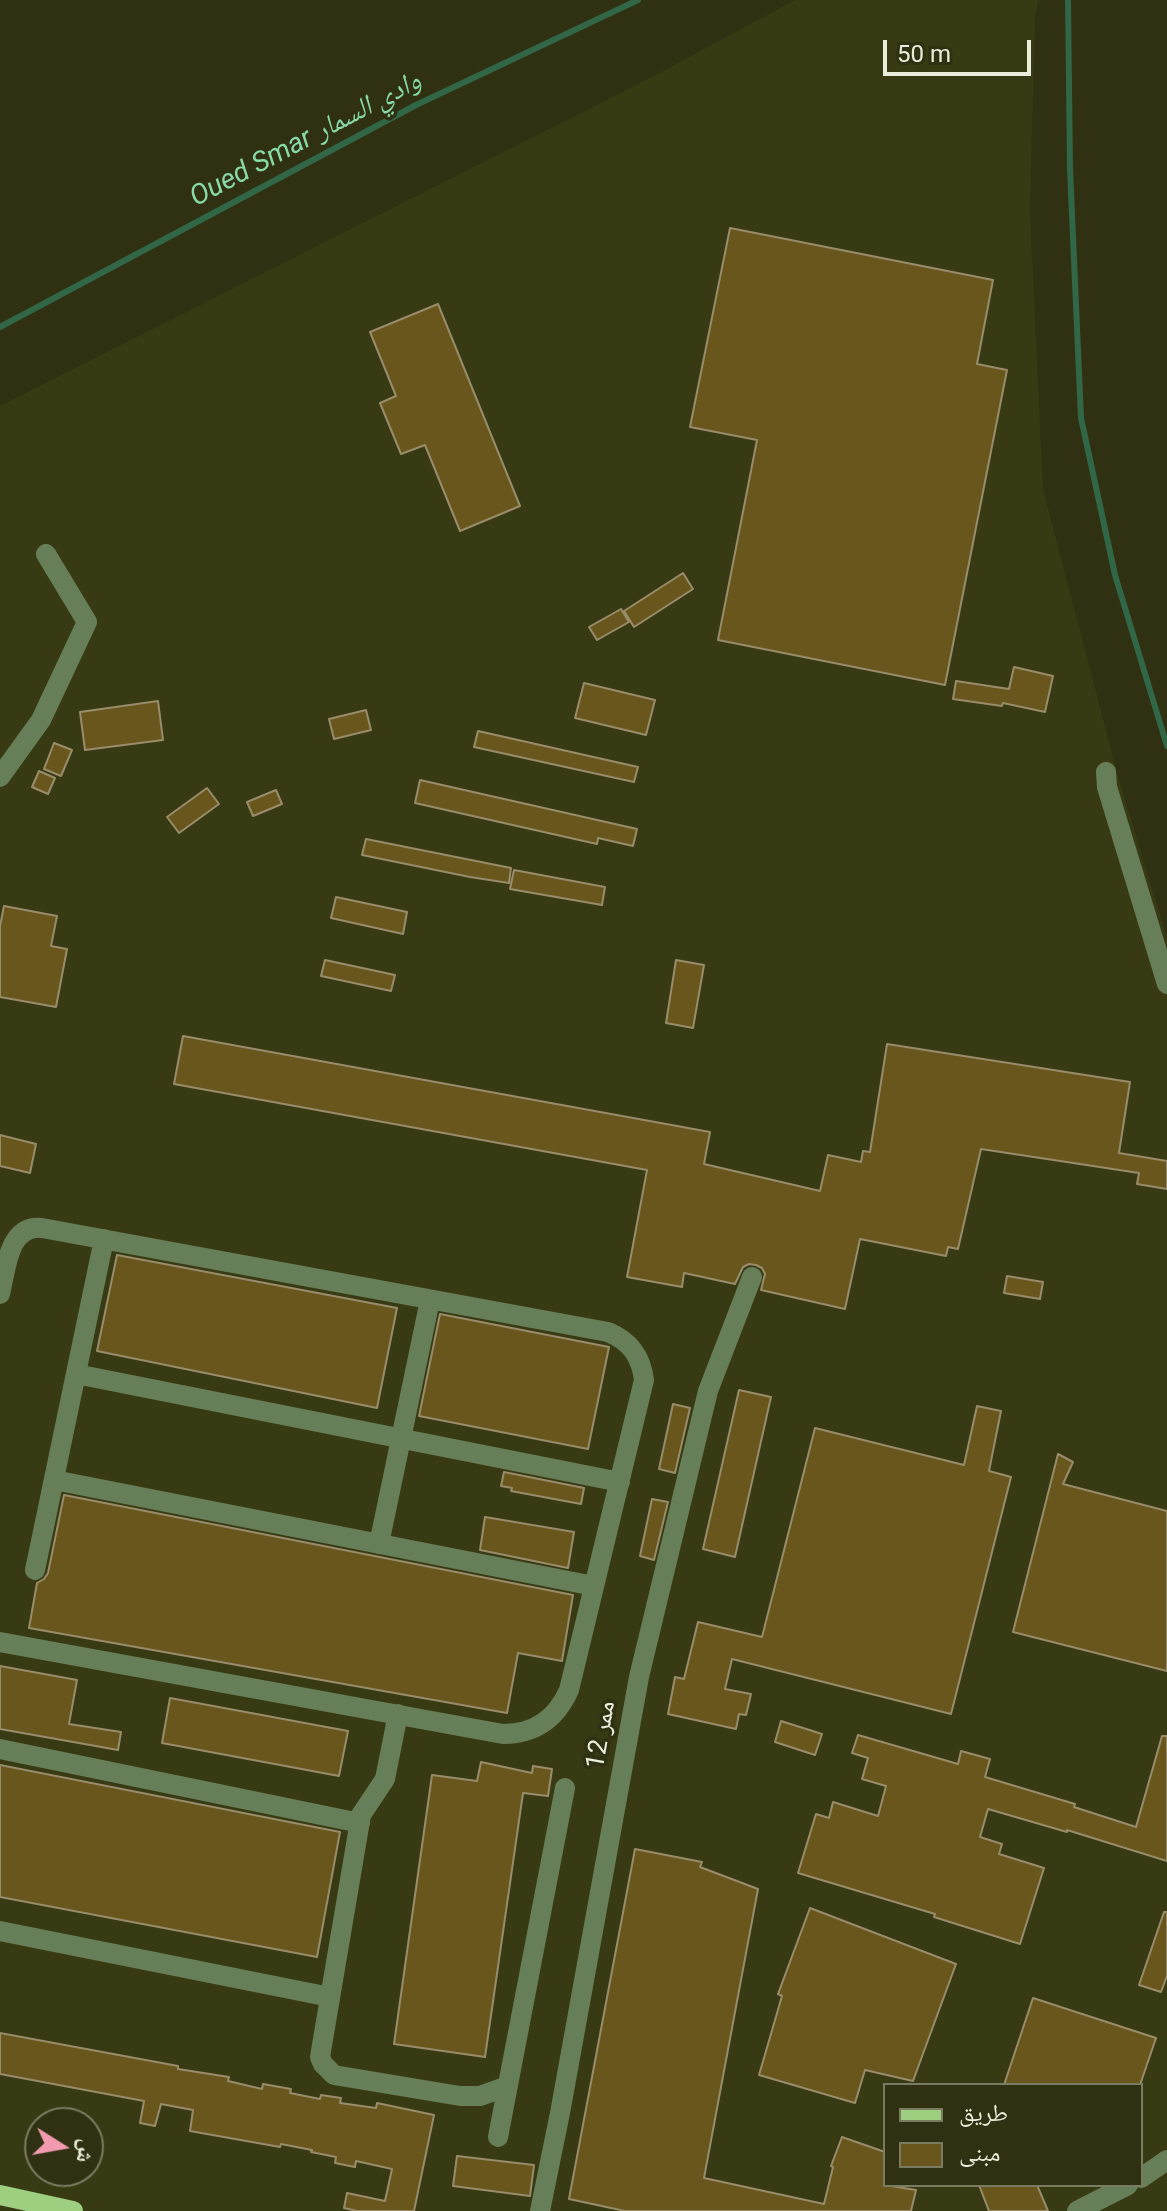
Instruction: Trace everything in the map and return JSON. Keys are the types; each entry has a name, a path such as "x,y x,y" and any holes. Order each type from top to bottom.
{"main road":[{"path":"0,2195 73,2211"}],"street":[{"path":"0,777 41,720 87,622 46,554"},
{"path":"1106,772 1107,787 1167,984"},
{"path":"0,1294 13,1243 22,1232 35,1227 608,1332 627,1342 640,1359 644,1380 569,1690 549,1720 527,1731 503,1734 0,1642"},
{"path":"35,1570 104,1239"},
{"name":"ممر 12","path":"540,2211 639,1677 708,1391 752,1277"},
{"path":"379,1544 430,1300"},
{"path":"76,1374 620,1482"},
{"path":"54,1480 594,1586"},
{"path":"398,1714 385,1779 364,1808 360,1823 320,2057 334,2075 466,2097 480,2096 508,2086"},
{"path":"0,1749 360,1823"},
{"path":"498,2137 565,1788"},
{"path":"0,1931 330,1997"},
{"path":"1143,2177 1167,2160"},
{"path":"1077,2211 1124,2187"}],"shaded area":[{"path":"795,0 1038,0 1030,211 1043,489 1118,776 1167,938 1167,2211 0,2211 0,406 650,78"}],"building":[{"path":"730,228 993,280 977,364 1007,370 945,685 718,640 757,440 690,427"},
{"path":"438,304 520,506 460,531 425,445 401,454 380,403 396,396 370,332"},
{"path":"683,573 693,589 634,627 624,611"},
{"path":"621,609 629,622 597,640 589,627"},
{"path":"1014,667 1053,676 1045,712 1003,703 1002,706 953,699 956,681 1009,689"},
{"path":"584,683 655,700 646,735 575,718"},
{"path":"158,701 163,740 85,750 80,712"},
{"path":"366,710 371,730 334,739 329,719"},
{"path":"478,731 638,767 634,782 474,747"},
{"path":"54,743 72,750 61,776 44,769"},
{"path":"39,771 55,778 48,794 32,787"},
{"path":"420,780 637,829 633,846 598,838 597,844 415,803"},
{"path":"207,788 219,804 179,833 167,817"},
{"path":"276,790 282,804 253,816 247,802"},
{"path":"366,839 511,868 509,883 362,855"},
{"path":"514,870 605,887 602,905 510,889"},
{"path":"336,897 407,912 403,934 331,918"},
{"path":"4,906 57,916 51,946 67,949 56,1007 0,997 0,926"},
{"path":"325,960 395,975 391,991 321,976"},
{"path":"676,960 704,965 693,1028 666,1023"},
{"path":"183,1036 710,1132 704,1164 820,1191 828,1155 861,1162 863,1151 870,1152 887,1044 1130,1082 1119,1153 1167,1161 1167,1189 1137,1184 1139,1173 981,1149 958,1249 948,1247 946,1256 860,1239 845,1309 761,1290 765,1274 762,1268 749,1264 743,1267 735,1284 684,1273 682,1287 627,1277 647,1170 174,1084"},
{"path":"0,1135 36,1144 30,1173 0,1166"},
{"path":"117,1255 397,1308 377,1408 97,1351"},
{"path":"1007,1276 1043,1282 1040,1299 1004,1293"},
{"path":"440,1314 609,1347 588,1449 419,1416"},
{"path":"739,1390 771,1397 735,1557 703,1549"},
{"path":"673,1404 690,1408 675,1473 659,1469"},
{"path":"977,1406 1001,1411 989,1471 1011,1477 951,1714 732,1659 725,1689 751,1694 746,1715 739,1714 736,1729 668,1714 675,1677 684,1679 698,1622 762,1637 815,1428 964,1465"},
{"path":"1058,1454 1073,1462 1063,1484 1167,1511 1167,1671 1013,1632"},
{"path":"504,1472 584,1488 581,1504 511,1491 512,1488 501,1486"},
{"path":"64,1495 573,1595 562,1661 518,1653 507,1713 29,1628 37,1583 48,1573"},
{"path":"652,1499 668,1502 654,1560 640,1556"},
{"path":"485,1517 574,1532 568,1568 480,1550"},
{"path":"0,1666 77,1680 69,1724 121,1732 118,1750 0,1729"},
{"path":"170,1698 348,1731 339,1776 162,1743"},
{"path":"781,1721 822,1734 815,1755 775,1742"},
{"path":"858,1735 958,1764 961,1751 990,1759 985,1777 1075,1804 1074,1807 1136,1827 1162,1736 1167,1736 1167,1861 988,1809 980,1837 1002,1844 999,1854 1044,1868 1020,1944 934,1917 935,1914 798,1873 816,1814 829,1818 833,1802 878,1816 886,1786 862,1779 868,1758 852,1753"},
{"path":"481,1762 532,1773 533,1766 552,1769 548,1796 523,1793 485,2057 394,2044 432,1775 477,1781"},
{"path":"0,1765 340,1832 317,1957 0,1897"},
{"path":"635,1849 702,1862 700,1867 758,1889 704,2178 824,2204 831,2166 842,2137 883,2151 883,2187 916,2190 911,2211 625,2211 569,2199"},
{"path":"810,1908 956,1964 913,2081 865,2070 855,2103 759,2075 782,1996 778,1994"},
{"path":"1164,1912 1167,1912 1167,1976 1161,1992 1139,1985"},
{"path":"1033,1998 1156,2038 1141,2083 1005,2083"},
{"path":"0,2033 178,2066 178,2069 229,2077 228,2081 262,2089 263,2084 320,2099 321,2095 341,2098 340,2103 376,2108 377,2103 434,2115 414,2211 357,2211 344,2208 347,2193 385,2201 392,2169 356,2161 355,2167 335,2163 336,2157 312,2150 190,2131 193,2110 161,2104 155,2126 140,2123 144,2101 0,2074"},
{"path":"457,2156 534,2165 530,2196 453,2186"},
{"path":"980,2187 1038,2187 1048,2211 989,2211"}],"waterway":[{"name":"Oued Smar وادي السمار","path":"0,327 416,105 638,0"},
{"path":"1068,0 1070,169 1081,418 1115,575 1167,746"}]}
